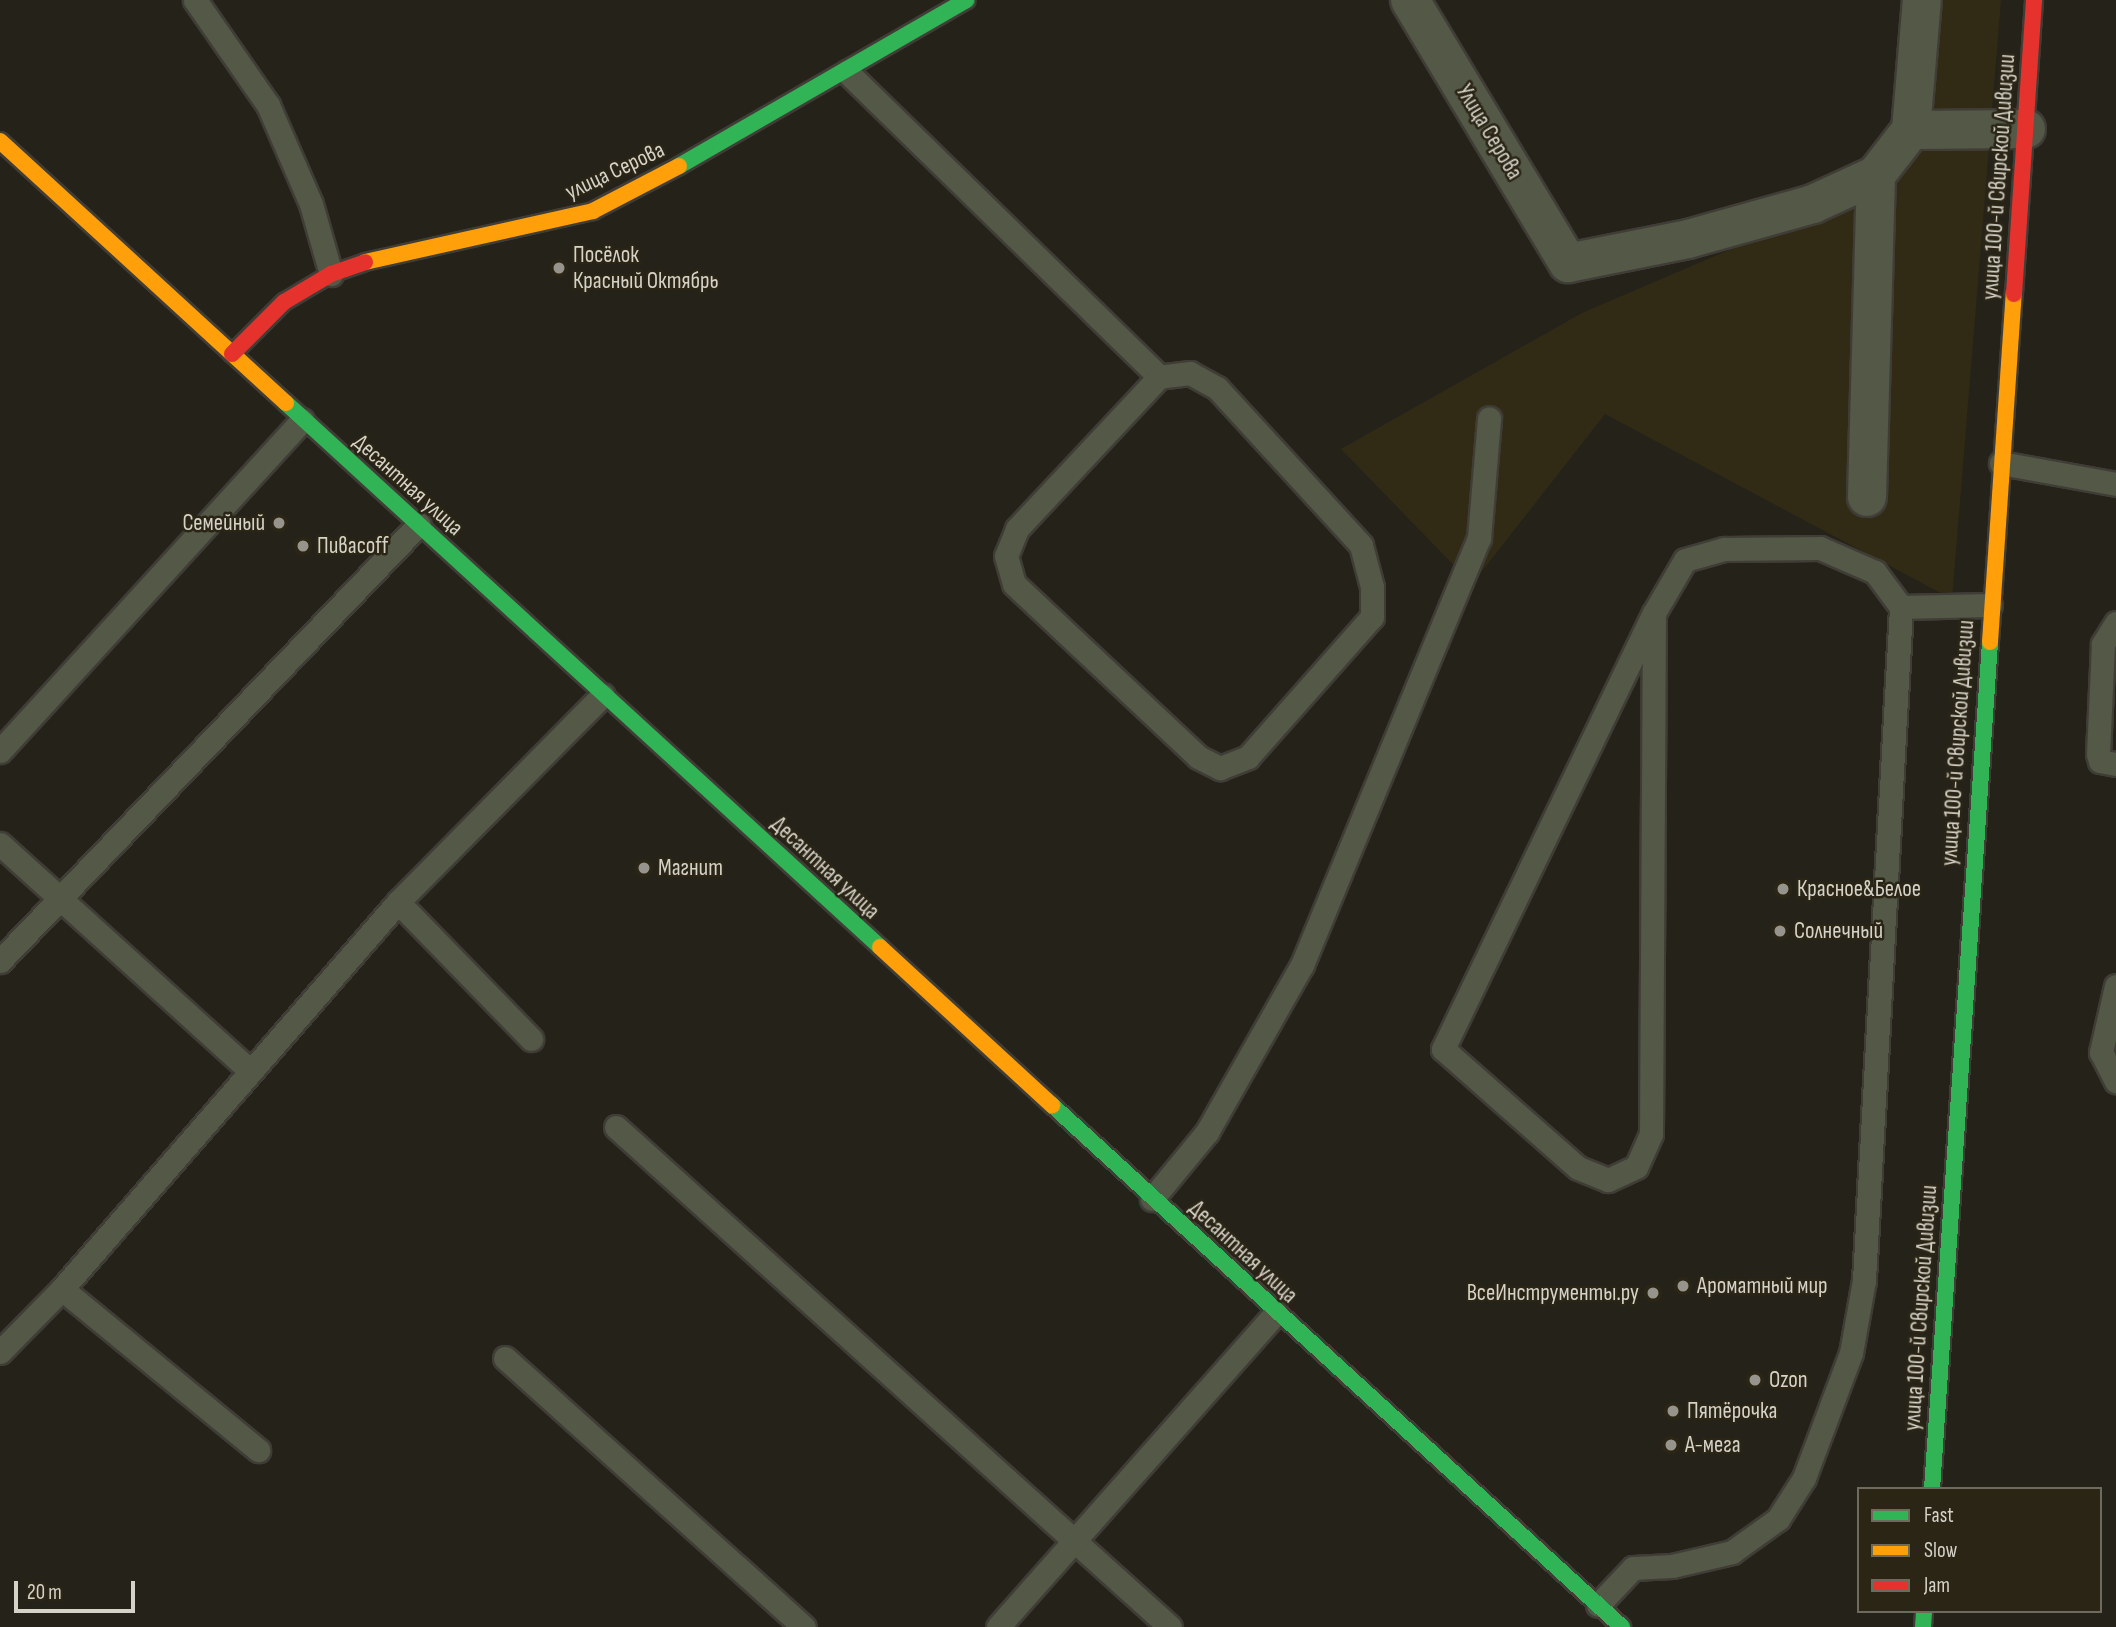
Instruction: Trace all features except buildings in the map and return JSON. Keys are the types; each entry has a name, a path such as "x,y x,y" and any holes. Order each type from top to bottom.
{"street":[{"name":"улица Серова","path":"232,354 284,302 331,274 377,257 539,226 593,211 735,137 966,0"},
{"name":"Улица Серова","path":"1410,0 1568,263 1688,239 1813,204 1875,175"},
{"path":"1867,497 1875,175 1911,130 1922,0"},
{"name":"улица 100-й Свирской Дивизии","path":"1932,1487 1990,605 2034,0"},
{"path":"1911,130 2026,129"},
{"name":"Десантная улица","path":"0,141 1276,1313 1622,1627"}],"lane":[{"path":"195,0 268,104 311,204 331,274"},
{"path":"847,72 1159,377"},
{"path":"1190,373 1217,388 1361,545 1372,587 1372,617 1248,757 1220,768 1198,757 1014,584 1006,556 1017,529 1159,377 1190,373"},
{"path":"1152,1199 1207,1132 1301,965 1479,538 1489,418"},
{"path":"0,751 302,420"},
{"path":"2001,463 2116,484"},
{"path":"0,961 418,524"},
{"path":"1598,1605 1633,1568 1672,1566 1732,1552 1778,1519 1804,1478 1851,1353 1864,1280 1901,607 1875,572 1820,548 1724,549 1685,560 1654,613 1443,1049 1578,1168 1608,1180 1636,1167 1651,1134 1654,613"},
{"path":"1901,607 1990,605"},
{"path":"2116,623 2103,644 2098,754 2100,761 2116,764"},
{"path":"0,1352 62,1289 398,902 603,695"},
{"path":"0,844 250,1071"},
{"path":"398,902 531,1039"},
{"path":"2116,986 2101,1052 2116,1081"},
{"path":"616,1127 1170,1627"},
{"path":"62,1289 258,1450"},
{"path":"998,1627 1276,1313"},
{"path":"505,1358 804,1627"}],"shaded area":[{"path":"1930,0 2001,0 1952,599 1605,414 1472,584 1341,449 1582,313 1890,181 1920,154"}],"traffic: fast":[{"path":"679,166 966,0"},
{"path":"286,403 880,947"},
{"path":"1932,1487 1990,642"},
{"path":"1052,1105 1622,1627"},
{"path":"1923,1627 1924,1613"}],"traffic: slow":[{"path":"0,141 286,403"},
{"path":"365,262 593,211 679,166"},
{"path":"1990,642 2014,294"},
{"path":"880,947 1052,1105"}],"traffic: jam":[{"path":"2014,294 2034,0"},
{"path":"232,354 284,302 331,274 365,262"}],"place":[{"name":"Посёлок Красный Октябрь","path":"559,268"},
{"name":"Семейный","path":"279,523"},
{"name":"Пивасоff","path":"303,546"},
{"name":"Магнит","path":"644,868"},
{"name":"Красное&Белое","path":"1783,889"},
{"name":"Солнечный","path":"1780,931"},
{"name":"Ароматный мир","path":"1683,1286"},
{"name":"ВсеИнструменты.ру","path":"1653,1293"},
{"name":"Ozon","path":"1755,1380"},
{"name":"Пятёрочка","path":"1673,1411"},
{"name":"А-мега","path":"1671,1445"}]}
